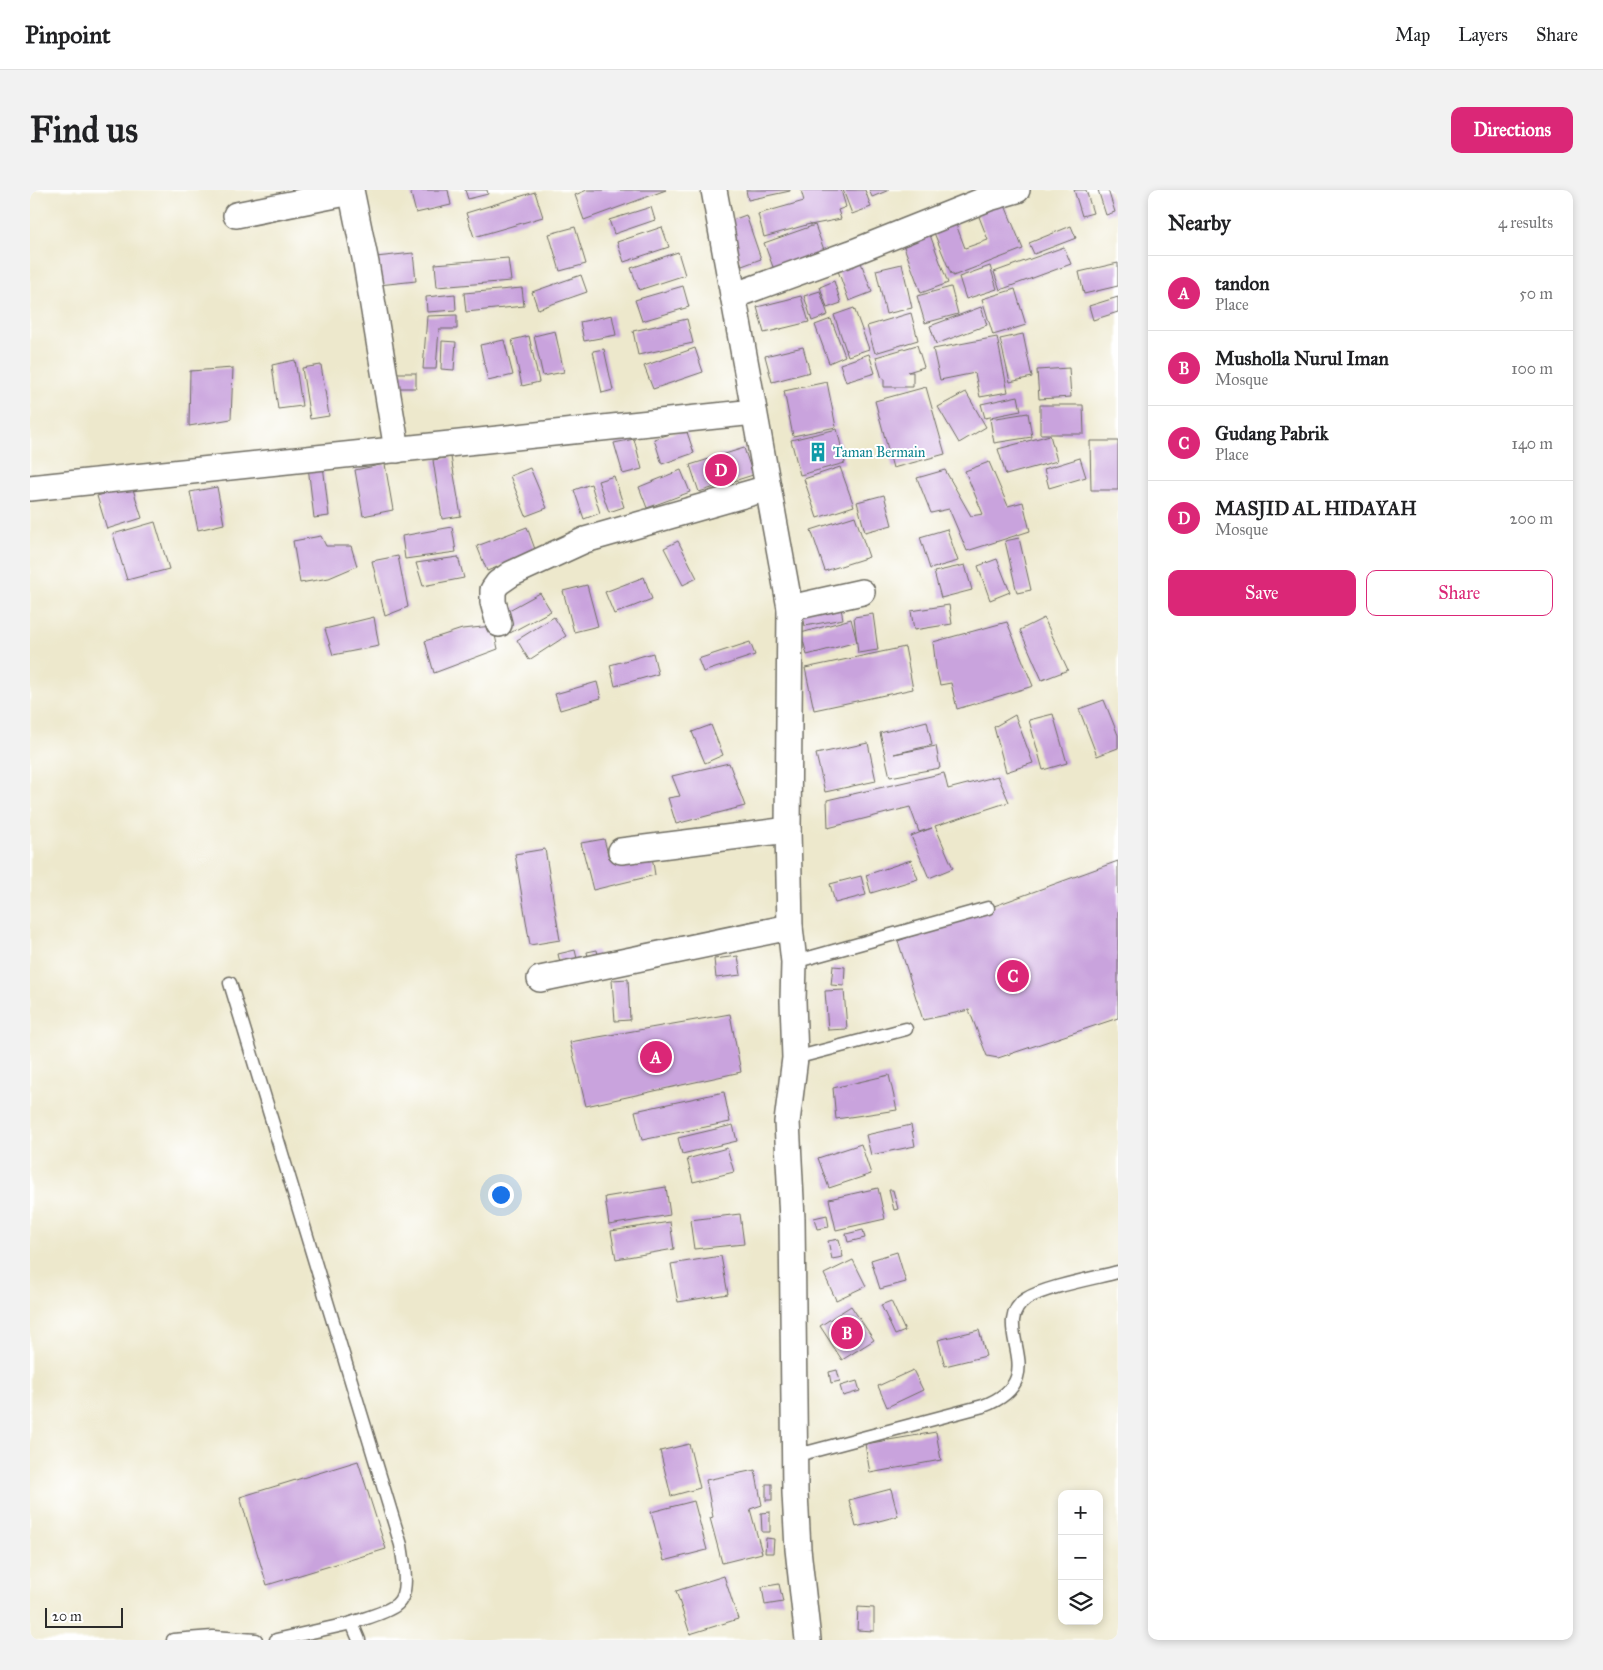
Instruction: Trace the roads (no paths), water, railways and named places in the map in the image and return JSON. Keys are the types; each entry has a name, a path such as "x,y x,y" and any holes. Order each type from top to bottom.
{"street":[{"path":"714,190 790,608 788,830 790,927 794,962 795,1058 787,1122 792,1219 794,1456 798,1549 808,1640"},
{"path":"733,296 989,198 1017,190"},
{"path":"236,215 351,191 366,262 396,450"},
{"path":"30,488 754,412"},
{"path":"499,624 493,602 493,590 498,583 511,574 585,540 768,488"},
{"path":"790,608 862,592"},
{"path":"621,851 788,830"},
{"path":"540,979 790,927"}],"lane":[{"path":"794,962 988,908"},
{"path":"230,983 401,1544 405,1574 403,1595 396,1606 352,1623 276,1640"},
{"path":"795,1058 906,1029"},
{"path":"794,1456 997,1401 1008,1394 1018,1376 1019,1362 1013,1330 1014,1317 1018,1307 1027,1299 1041,1292 1118,1272"},
{"path":"352,1623 359,1640"},
{"path":"173,1640 213,1637 256,1640"}],"place":[{"name":"Taman Bermain","path":"818,452"},
{"name":"MASJID AL HIDAYAH","path":"721,470"},
{"name":"Gudang Pabrik","path":"1013,976"},
{"name":"tandon","path":"656,1057"},
{"name":"Musholla Nurul Iman","path":"847,1333"}]}
